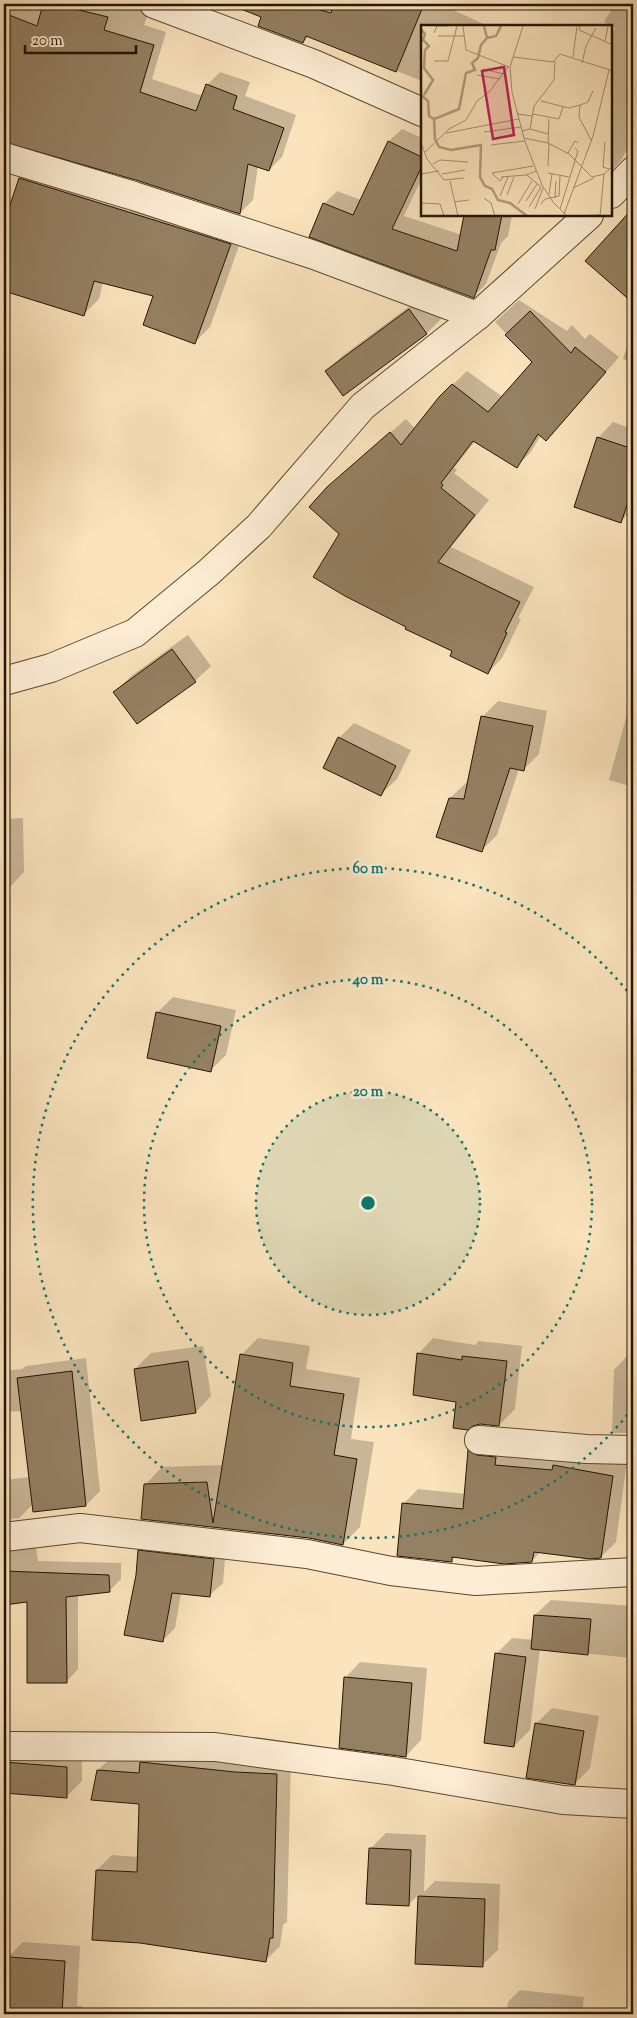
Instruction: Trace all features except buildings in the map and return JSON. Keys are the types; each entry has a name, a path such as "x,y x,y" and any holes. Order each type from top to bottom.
{"street":[{"path":"154,4 314,64 421,112"},
{"path":"4,156 314,255 478,316"},
{"path":"612,193 633,171"},
{"path":"4,681 50,668 135,633 209,572 259,526 363,406 478,316 587,216"},
{"path":"479,1440 633,1450"},
{"path":"4,1537 80,1528 306,1554 391,1571 476,1580 633,1572"},
{"path":"4,1746 215,1747 393,1772 563,1800 633,1804"}]}
